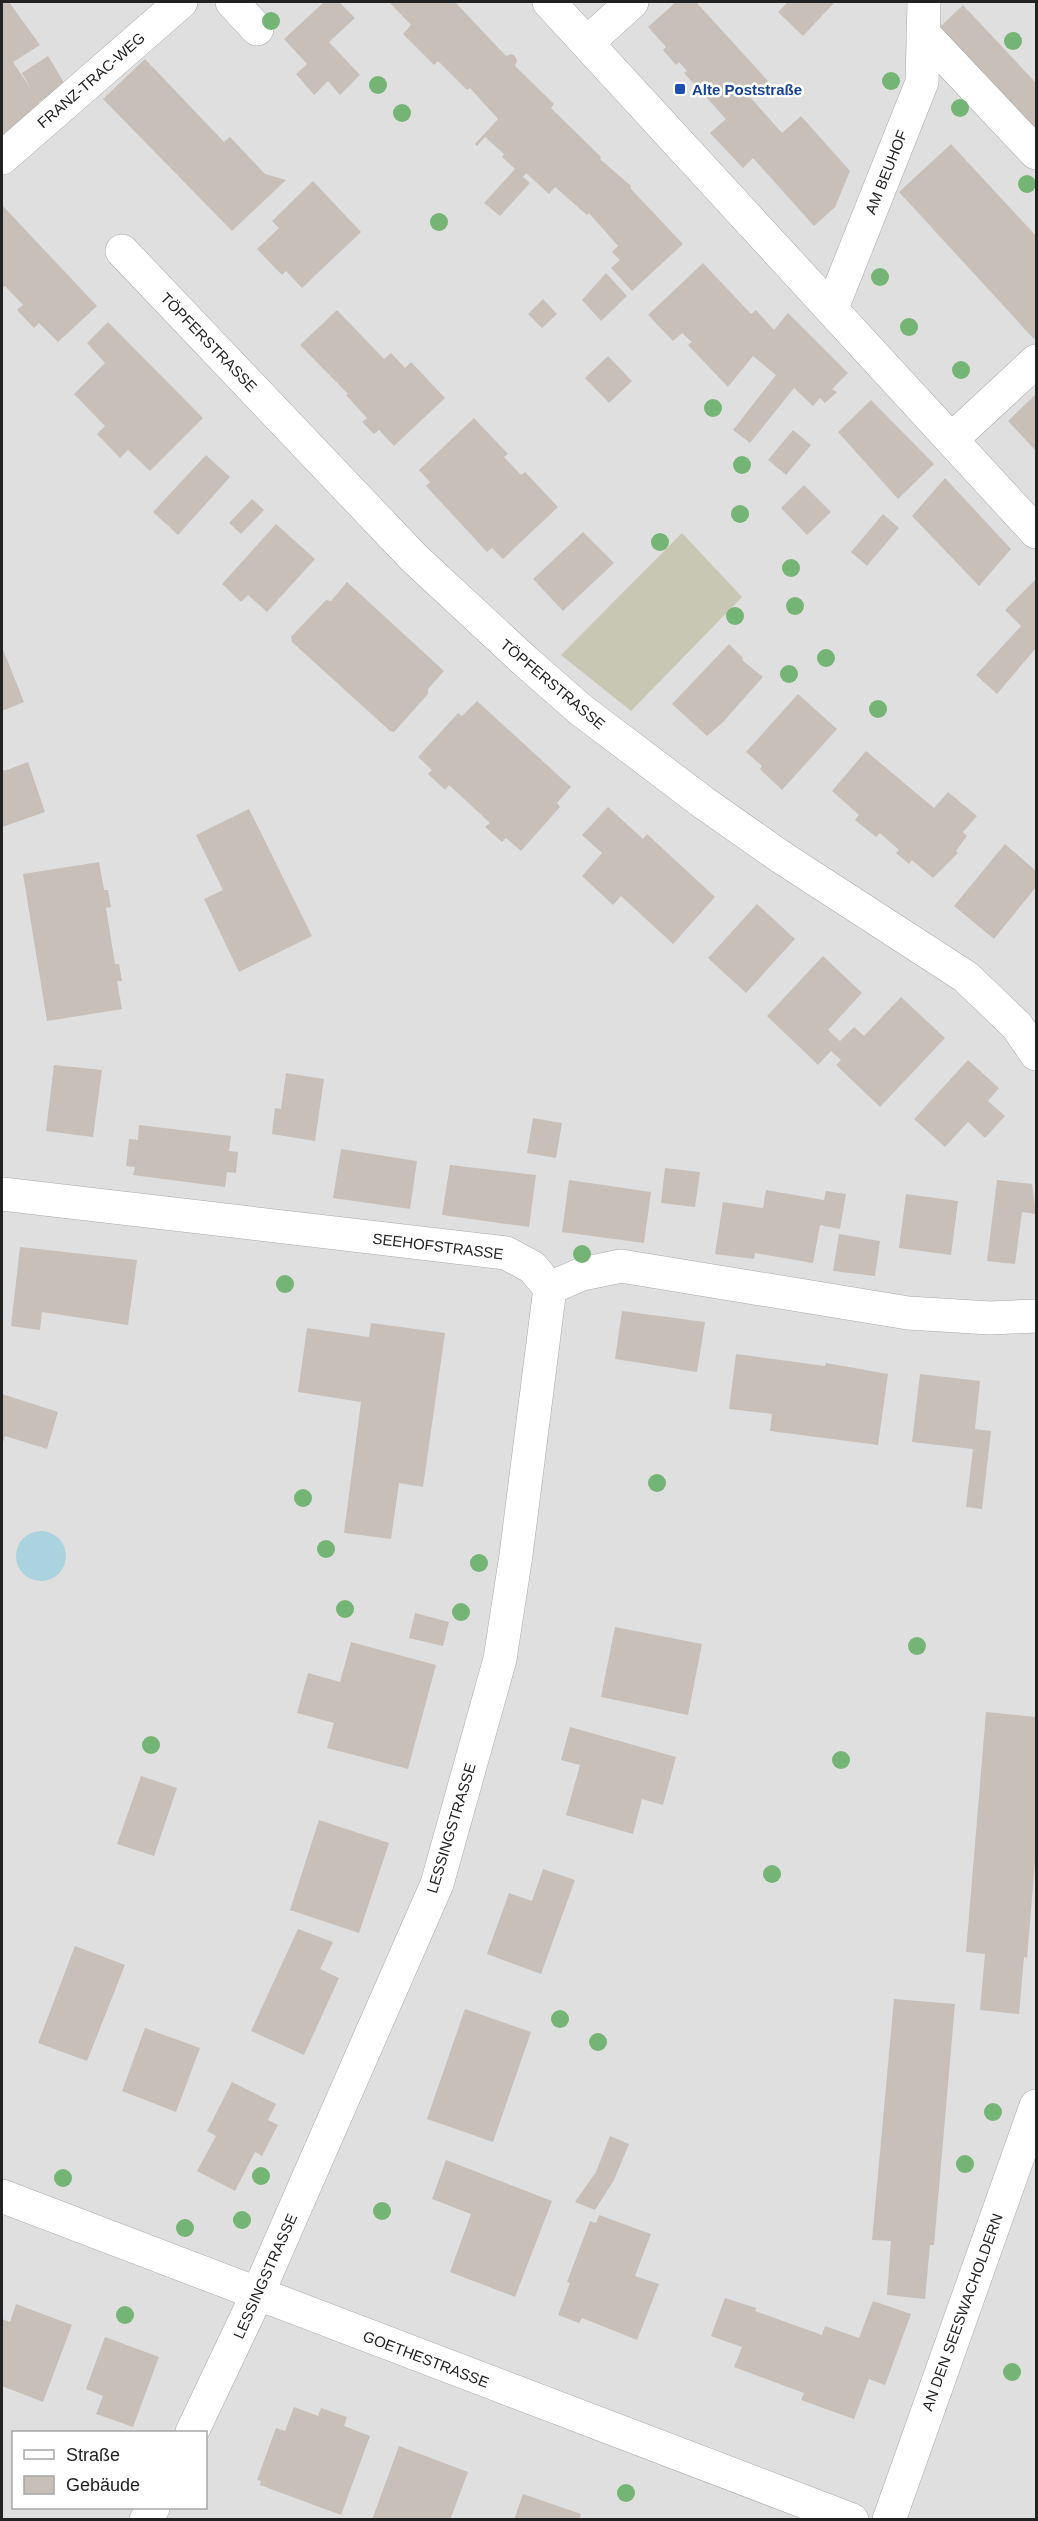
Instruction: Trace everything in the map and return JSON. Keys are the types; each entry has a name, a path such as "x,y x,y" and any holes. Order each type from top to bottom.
{"street":[{"name":"FRANZ-TRAC-WEG","path":"2,158 181,2"},
{"path":"232,2 257,28"},
{"path":"549,2 1036,532"},
{"path":"586,44 632,2"},
{"name":"AM BEUHOF","path":"924,17 1036,153"},
{"name":"AM BEUHOF","path":"832,308 922,82 924,17"},
{"name":"TÖPFERSTRASSE","path":"122,251 414,558 533,668 581,710 704,803 790,863 966,978 1017,1026 1036,1054"},
{"path":"952,440 1036,361"},
{"name":"SEEHOFSTRASSE","path":"2,1194 506,1253 532,1267 550,1288"},
{"path":"550,1288 582,1274 621,1266 908,1313 990,1318 1036,1316"},
{"name":"LESSINGSTRASSE","path":"193,2431 257,2295 354,2076 440,1873 500,1659 516,1555 550,1288"},
{"name":"AN DEN SEESWACHOLDERN","path":"890,2520 920,2428 1036,2106"},
{"name":"GOETHESTRASSE","path":"2,2196 852,2520"}],"shaded area":[{"path":"2,2 1036,2 1036,2519 2,2520"},
{"path":"682,533 742,597 631,711 561,655"}],"water":[{"path":"36,1531 46,1531 59,1538 66,1551 66,1561 59,1574 46,1581 36,1581 27,1577 20,1570 16,1561 16,1551 20,1542 27,1535"}],"building":[{"path":"2,2 9,2 40,45 13,62 31,89 22,73 48,56 66,86 39,102 43,108 2,142"},
{"path":"324,2 339,2 355,18 329,42 360,75 340,95 328,81 314,95 296,74 307,64 284,39"},
{"path":"389,2 455,2 506,56 511,54 515,56 517,61 515,66 554,104 551,108 601,157 600,159 631,186 630,188 683,244 632,291 611,268 620,260 612,252 618,246 589,213 587,215 555,187 549,194 526,173 523,177 530,183 500,216 484,203 515,169 502,157 504,154 485,137 477,146 475,144 498,119 470,88 467,90 438,61 434,65 403,34 411,25"},
{"path":"676,2 696,2 768,81 750,97 782,133 801,116 850,171 835,207 814,226 753,158 743,168 710,133 726,119 684,73 687,71 679,62 676,65 663,50 666,47 648,27"},
{"path":"788,2 835,2 803,36 778,12"},
{"path":"963,5 1036,83 1036,133 939,28"},
{"path":"145,59 224,142 230,137 265,174 286,180 232,231 103,99"},
{"path":"951,144 1036,236 1036,337 1034,339 899,192"},
{"path":"313,181 361,232 302,288 286,271 282,275 257,249 279,228 272,221"},
{"path":"2,205 97,306 58,342 39,323 34,328 17,310 23,305 5,286 2,289"},
{"path":"703,263 751,314 756,310 774,330 788,313 848,373 832,389 837,392 825,403 820,398 813,406 794,388 750,443 733,430 776,375 753,356 728,387 688,345 692,342 682,333 673,341 648,315"},
{"path":"606,273 627,296 601,321 582,300"},
{"path":"543,299 557,314 542,328 528,314"},
{"path":"337,310 384,359 391,353 405,368 411,362 445,398 394,446 379,430 374,434 362,422 367,418 346,395 348,394 300,345"},
{"path":"108,322 203,418 150,471 128,450 120,458 97,434 105,426 74,394 105,363 87,343"},
{"path":"608,356 632,381 609,403 585,378"},
{"path":"1036,394 1036,451 1008,421"},
{"path":"871,400 934,464 898,499 838,432"},
{"path":"474,418 508,454 504,457 521,475 525,472 558,507 503,559 492,548 487,552 426,486 430,482 419,470"},
{"path":"793,430 811,445 786,475 768,460"},
{"path":"206,455 230,477 178,535 153,512"},
{"path":"945,478 1011,549 979,586 912,516"},
{"path":"804,485 831,512 807,535 781,508"},
{"path":"252,499 264,510 241,534 229,523"},
{"path":"883,514 899,528 867,566 851,552"},
{"path":"276,524 315,559 267,612 248,595 241,602 222,584"},
{"path":"583,532 614,563 563,611 533,579"},
{"path":"1036,579 1036,648 997,694 976,675 1021,626 1005,610"},
{"path":"347,582 444,671 428,689 428,694 394,732 390,731 292,642 291,637 326,600 331,601"},
{"path":"729,644 743,658 742,660 763,677 723,722 707,736 672,704"},
{"path":"2,647 24,702 2,711"},
{"path":"798,694 837,729 782,790 760,769 762,766 746,752"},
{"path":"477,701 571,787 557,803 560,807 521,851 506,838 502,842 485,827 490,823 449,785 445,790 428,774 432,770 418,757 458,713 462,716"},
{"path":"866,751 934,808 948,792 977,816 963,832 967,836 956,851 958,853 933,878 912,860 909,864 896,853 899,850 880,833 876,837 855,820 859,815 832,791"},
{"path":"28,762 45,812 2,827 2,766 4,771"},
{"path":"608,807 643,839 647,834 715,897 673,944 621,896 613,905 582,876 602,853 582,835"},
{"path":"249,809 312,936 239,972 204,899 223,890 196,835"},
{"path":"1005,844 1036,871 1036,887 994,939 954,906"},
{"path":"99,862 104,890 108,890 111,907 106,908 115,964 119,964 122,981 117,981 122,1009 47,1021 23,874"},
{"path":"757,904 795,939 746,993 708,958"},
{"path":"823,956 862,993 828,1030 840,1041 854,1027 864,1036 901,997 945,1038 880,1107 836,1065 841,1060 831,1051 818,1065 767,1016"},
{"path":"968,1060 999,1088 988,1101 1005,1116 985,1138 968,1122 945,1147 914,1119"},
{"path":"54,1065 102,1070 93,1137 46,1131"},
{"path":"286,1073 324,1079 315,1141 272,1134 275,1108 281,1109"},
{"path":"533,1118 562,1123 556,1158 527,1153"},
{"path":"139,1125 231,1136 229,1151 238,1152 236,1173 227,1172 225,1187 133,1175 135,1167 126,1166 129,1139 138,1140"},
{"path":"341,1149 417,1161 410,1209 333,1198"},
{"path":"450,1165 536,1175 529,1227 442,1215"},
{"path":"665,1168 700,1172 695,1207 661,1203"},
{"path":"569,1180 651,1192 644,1243 562,1232"},
{"path":"997,1180 1032,1184 1036,1214 1022,1212 1015,1264 987,1261"},
{"path":"766,1190 824,1200 826,1191 846,1194 840,1229 820,1225 813,1263 755,1253 754,1259 715,1254 723,1202 763,1208"},
{"path":"906,1194 958,1201 951,1255 899,1248"},
{"path":"839,1234 880,1241 875,1276 833,1271"},
{"path":"20,1247 137,1260 128,1325 42,1312 40,1330 11,1326"},
{"path":"622,1311 705,1322 697,1372 615,1359"},
{"path":"371,1323 445,1333 423,1487 399,1483 391,1539 344,1533 361,1402 298,1392 307,1328 369,1337"},
{"path":"736,1354 825,1366 826,1363 888,1374 878,1445 770,1431 772,1414 729,1409"},
{"path":"920,1374 980,1381 975,1429 991,1431 982,1509 966,1507 973,1449 912,1442"},
{"path":"2,1394 58,1412 47,1449 5,1436 2,1445"},
{"path":"415,1613 449,1622 443,1646 409,1638"},
{"path":"615,1627 702,1644 688,1715 601,1697"},
{"path":"351,1642 436,1665 408,1769 327,1748 334,1723 297,1713 308,1673 340,1682"},
{"path":"986,1712 1036,1717 1036,1850 1027,1958 1024,1957 1019,2014 980,2010 985,1954 966,1952"},
{"path":"570,1727 676,1757 663,1805 642,1799 633,1834 566,1815 580,1765 561,1760"},
{"path":"141,1776 177,1788 154,1856 117,1844"},
{"path":"319,1820 389,1843 359,1933 290,1910"},
{"path":"543,1869 575,1880 541,1974 487,1954 509,1893 532,1901"},
{"path":"298,1929 333,1942 320,1969 339,1978 304,2055 251,2031"},
{"path":"75,1946 125,1965 87,2061 38,2043"},
{"path":"894,1999 955,2004 934,2245 930,2245 925,2299 887,2295 891,2241 872,2240"},
{"path":"465,2009 531,2032 493,2142 427,2119"},
{"path":"145,2028 200,2048 176,2112 122,2091"},
{"path":"232,2082 276,2104 268,2120 278,2125 262,2156 255,2152 235,2191 197,2171 216,2136 207,2131"},
{"path":"610,2136 629,2144 614,2180 595,2210 575,2202 596,2172"},
{"path":"446,2160 552,2201 515,2297 450,2272 471,2214 432,2199"},
{"path":"599,2215 651,2234 635,2276 659,2284 637,2340 582,2318 579,2323 558,2315 570,2283 567,2282 590,2221 596,2223"},
{"path":"725,2298 822,2335 825,2326 859,2338 873,2301 911,2314 885,2385 869,2379 854,2419 801,2400 804,2393 734,2367 742,2347 711,2336"},
{"path":"16,2304 72,2325 43,2402 2,2386 2,2319 10,2322"},
{"path":"105,2337 159,2357 133,2427 96,2414 103,2396 86,2389"},
{"path":"294,2407 318,2416 321,2408 347,2417 344,2426 370,2436 341,2515 260,2485 261,2481 257,2480 276,2428 285,2431"},
{"path":"399,2446 468,2472 450,2520 372,2520"},
{"path":"523,2494 581,2514 579,2520 514,2520"}],"place":[{"name":"Alte Poststraße","path":"680,89"}]}
